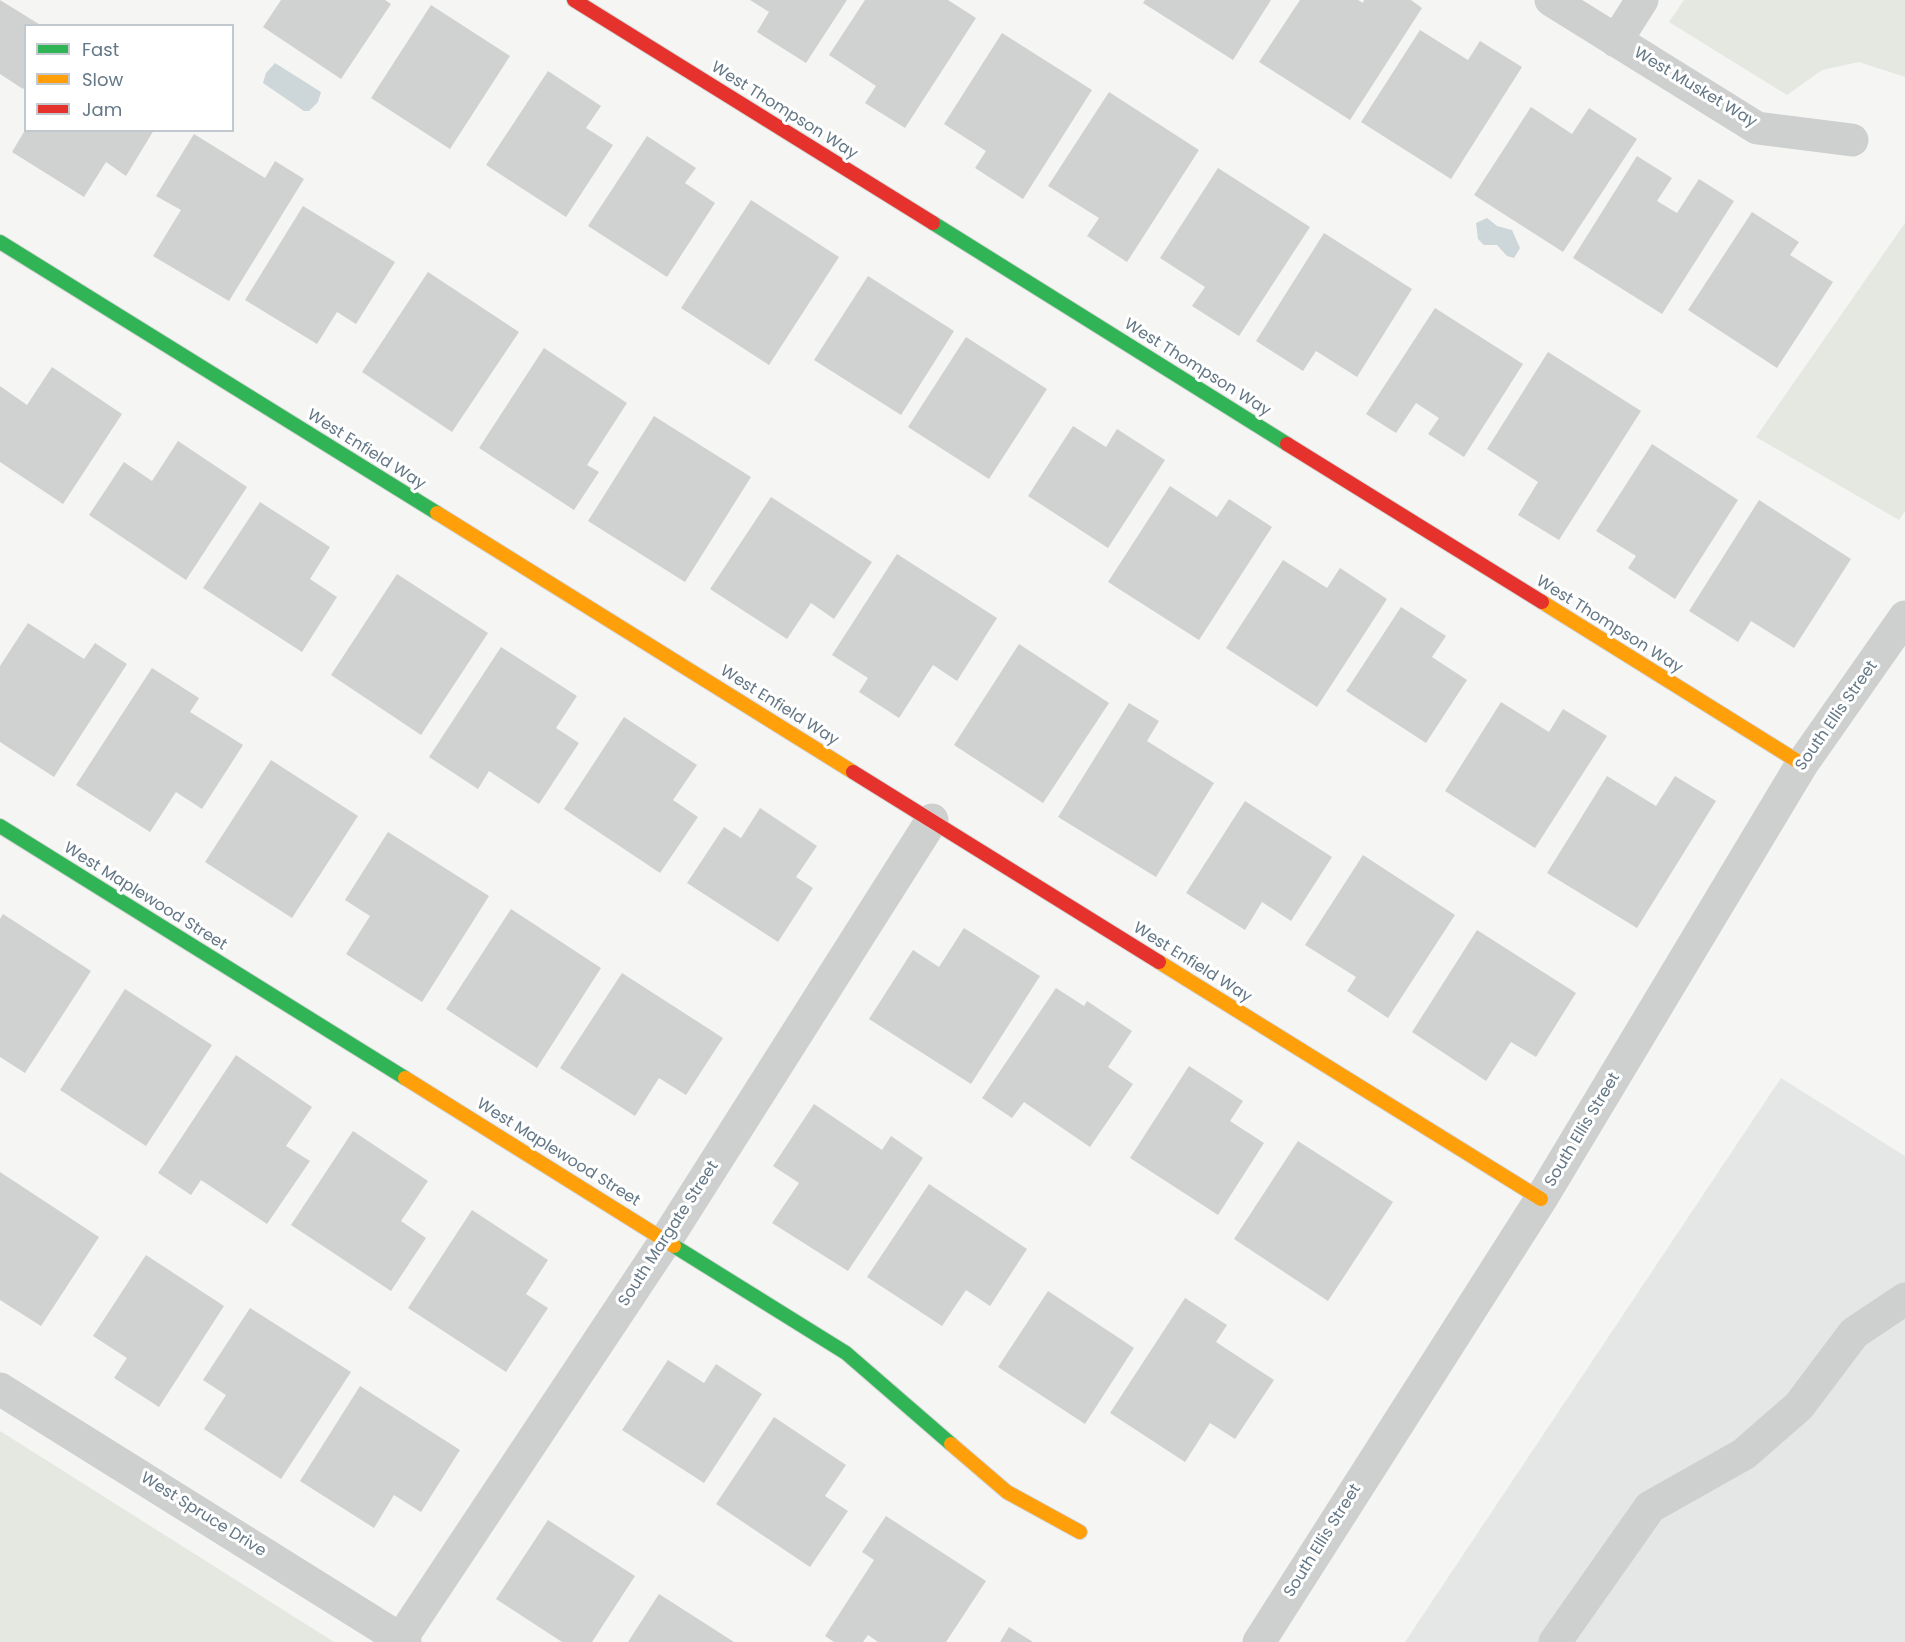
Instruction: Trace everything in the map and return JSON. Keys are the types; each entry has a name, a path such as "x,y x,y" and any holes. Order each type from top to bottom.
{"street":[{"name":"West Thompson Way","path":"574,0 1802,764"},
{"name":"West Musket Way","path":"1551,0 1757,128 1852,140"},
{"path":"1616,41 1642,0"},
{"name":"West Enfield Way","path":"0,242 1541,1199"},
{"name":"South Ellis Street","path":"1259,1642 1541,1199 1802,764 1905,617"},
{"name":"South Margate Street","path":"402,1641 666,1240 932,820"},
{"name":"West Maplewood Street","path":"0,826 846,1353 1007,1492 1080,1532"},
{"path":"1555,1642 1650,1507 1744,1454 1798,1407 1854,1332 1905,1299"},
{"name":"West Spruce Drive","path":"0,1389 402,1641"}],"shaded area":[{"path":"1684,0 1905,0 1905,77 1859,62 1822,70 1787,95 1669,22"},
{"path":"275,63 321,92 318,102 309,111 304,111 263,83 266,73"},
{"path":"1487,218 1497,226 1512,230 1520,248 1514,258 1507,256 1497,245 1484,245 1478,239 1476,223"},
{"path":"1905,223 1905,511 1899,520 1756,437"},
{"path":"1781,1078 1905,1156 1905,1642 1405,1642"},
{"path":"0,1431 334,1642 0,1642"}],"building":[{"path":"0,0 39,24 24,24 23,89 0,74"},
{"path":"281,0 385,0 391,4 341,79 263,27"},
{"path":"750,0 847,0 806,63 757,32 769,12"},
{"path":"865,0 948,0 976,18 905,128 865,103 876,86 829,55"},
{"path":"1145,0 1271,0 1233,60 1143,3"},
{"path":"1300,0 1358,0 1363,3 1364,0 1411,0 1422,8 1350,120 1259,62"},
{"path":"431,5 510,56 450,149 371,98"},
{"path":"1420,30 1468,60 1480,41 1522,67 1451,179 1361,122"},
{"path":"1002,33 1092,90 1023,199 975,168 986,151 944,124"},
{"path":"548,71 601,106 586,128 613,145 566,217 486,165"},
{"path":"1109,92 1199,150 1127,262 1087,236 1099,218 1048,186"},
{"path":"1531,107 1572,134 1589,108 1637,139 1563,252 1474,195"},
{"path":"24,132 153,132 126,176 106,162 84,197 12,152"},
{"path":"194,134 265,178 275,161 304,179 229,301 153,256 181,210 156,196"},
{"path":"647,136 696,168 685,183 715,203 667,277 588,226"},
{"path":"1637,156 1672,178 1657,201 1677,213 1699,179 1734,201 1662,314 1573,258"},
{"path":"1218,168 1310,227 1239,336 1192,306 1205,287 1160,258"},
{"path":"751,200 839,257 769,365 681,308"},
{"path":"303,206 395,262 356,324 337,312 317,344 245,300"},
{"path":"1752,212 1799,242 1790,255 1833,282 1777,368 1688,310"},
{"path":"1324,233 1412,289 1357,377 1316,351 1303,371 1256,341"},
{"path":"428,272 519,332 452,432 362,372"},
{"path":"868,276 954,331 901,415 814,360"},
{"path":"1435,308 1523,364 1464,457 1428,434 1439,418 1416,403 1396,433 1366,414"},
{"path":"966,337 1047,389 989,479 908,427"},
{"path":"544,348 627,403 587,465 599,472 574,510 479,448"},
{"path":"1548,352 1641,411 1559,540 1518,515 1538,482 1487,449"},
{"path":"52,367 122,414 63,504 0,462 0,386 27,405"},
{"path":"654,416 751,477 685,582 588,521"},
{"path":"1073,426 1106,447 1117,429 1165,460 1108,548 1028,496"},
{"path":"178,441 247,487 186,580 89,515 124,462 152,481"},
{"path":"1652,444 1738,500 1675,599 1628,568 1636,556 1596,531"},
{"path":"1170,486 1217,517 1229,499 1272,527 1199,640 1108,582"},
{"path":"771,497 872,562 834,619 811,603 787,639 710,589"},
{"path":"1759,500 1851,559 1794,648 1751,621 1738,642 1689,611"},
{"path":"260,502 330,547 310,579 337,597 302,652 203,588"},
{"path":"897,554 997,618 957,681 933,665 899,718 859,692 868,678 832,655"},
{"path":"1283,560 1327,588 1340,568 1387,599 1317,707 1226,648"},
{"path":"397,574 488,633 421,735 331,675"},
{"path":"1401,607 1446,636 1432,657 1467,680 1426,743 1346,691"},
{"path":"28,623 84,659 95,643 127,664 54,777 0,742 0,666"},
{"path":"1019,644 1109,703 1043,803 954,745"},
{"path":"501,647 577,696 556,728 579,743 539,804 489,771 478,789 429,757"},
{"path":"152,668 199,698 190,712 243,745 202,809 176,792 150,832 76,785"},
{"path":"1501,702 1549,732 1563,709 1607,736 1535,848 1445,791"},
{"path":"1129,703 1159,721 1147,741 1214,783 1156,877 1058,817"},
{"path":"624,717 697,765 673,800 698,817 660,873 564,809"},
{"path":"271,760 358,816 292,918 205,862"},
{"path":"1607,776 1656,806 1675,776 1716,801 1637,928 1547,873"},
{"path":"1245,801 1332,857 1291,921 1262,902 1245,930 1186,893"},
{"path":"760,808 817,846 796,877 813,888 778,942 687,883 724,827 741,838"},
{"path":"388,832 489,896 422,1002 346,954 370,916 345,900"},
{"path":"1363,855 1455,915 1388,1018 1347,991 1356,977 1305,945"},
{"path":"511,909 601,968 537,1068 446,1009"},
{"path":"3,914 91,971 25,1073 0,1057 0,919"},
{"path":"964,928 1040,976 971,1084 869,1019 913,950 939,967"},
{"path":"1477,930 1576,993 1536,1057 1511,1042 1486,1081 1412,1032"},
{"path":"622,973 723,1038 686,1095 659,1078 635,1116 560,1068"},
{"path":"1056,988 1084,1006 1087,1001 1132,1031 1108,1067 1133,1084 1090,1147 1024,1102 1012,1118 982,1098"},
{"path":"125,989 212,1045 146,1146 60,1090"},
{"path":"236,1055 312,1107 286,1146 310,1161 267,1224 201,1180 191,1195 158,1173"},
{"path":"1189,1066 1243,1101 1230,1121 1264,1143 1218,1215 1130,1158"},
{"path":"814,1104 882,1150 891,1136 923,1158 848,1271 772,1223 799,1183 773,1166"},
{"path":"353,1131 428,1181 401,1221 426,1238 391,1291 291,1225"},
{"path":"1298,1141 1393,1202 1328,1301 1234,1239"},
{"path":"0,1172 99,1237 41,1326 0,1300"},
{"path":"929,1184 1027,1249 990,1306 966,1290 942,1326 867,1277"},
{"path":"472,1210 548,1260 526,1294 548,1308 506,1372 408,1308"},
{"path":"146,1255 224,1306 159,1407 114,1378 127,1358 93,1336"},
{"path":"1048,1291 1134,1348 1085,1424 998,1367"},
{"path":"1185,1298 1227,1325 1216,1342 1274,1380 1235,1439 1210,1423 1185,1462 1110,1413"},
{"path":"250,1308 351,1372 281,1479 204,1429 226,1395 203,1380"},
{"path":"668,1360 704,1383 716,1364 762,1394 704,1483 622,1430"},
{"path":"360,1386 460,1450 421,1512 394,1495 374,1528 300,1481"},
{"path":"774,1417 846,1465 825,1496 848,1511 810,1567 716,1504"},
{"path":"886,1516 986,1581 946,1642 878,1642 868,1635 863,1642 834,1642 825,1636 874,1560 862,1552"},
{"path":"548,1520 635,1576 592,1642 562,1642 496,1599"},
{"path":"659,1594 734,1642 628,1642"},
{"path":"1009,1627 1033,1642 1000,1642"}],"traffic: fast":[{"path":"933,223 1287,444"},
{"path":"0,242 437,513"},
{"path":"0,826 405,1078"},
{"path":"674,1246 846,1353 951,1444"}],"traffic: slow":[{"path":"437,513 853,772"},
{"path":"1542,602 1802,764"},
{"path":"1159,962 1541,1199"},
{"path":"405,1078 674,1246"},
{"path":"951,1444 1007,1492 1080,1532"}],"traffic: jam":[{"path":"574,0 933,223"},
{"path":"1287,444 1542,602"},
{"path":"853,772 1159,962"}]}
